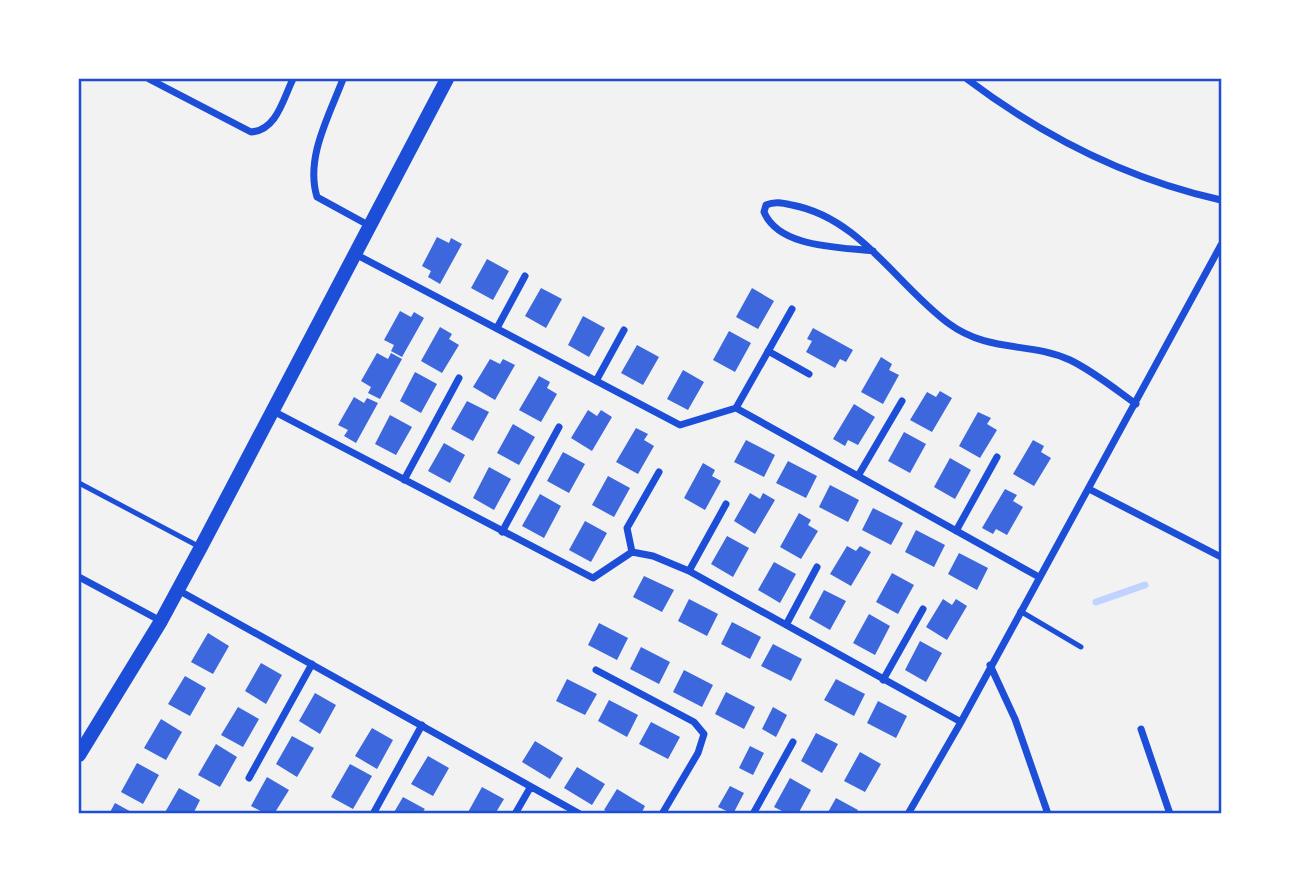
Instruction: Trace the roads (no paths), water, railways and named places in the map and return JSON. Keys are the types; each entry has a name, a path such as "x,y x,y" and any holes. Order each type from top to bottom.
{"main road":[{"path":"79,755 161,621 447,79"}],"street":[{"path":"149,79 251,132 260,131 274,119 293,79"},
{"path":"343,79 315,156 312,179 317,197 370,226"},
{"path":"967,79 1047,135 1080,151 1134,175 1221,200"},
{"path":"873,251 828,246 787,235 768,222 764,212 766,205 773,202 801,207 850,232 873,251 948,322 979,341 1068,359 1136,404"},
{"path":"908,814 1136,404 1183,310 1221,244"},
{"path":"355,254 680,425 736,408 792,309"},
{"path":"497,328 525,276"},
{"path":"596,380 624,330"},
{"path":"768,351 809,374"},
{"path":"404,480 459,378"},
{"path":"858,476 902,401"},
{"path":"736,408 1039,577"},
{"path":"273,411 502,533 593,578 632,552 653,556 689,570 961,722"},
{"path":"502,533 559,427"},
{"path":"956,531 998,457"},
{"path":"632,552 627,528 659,471"},
{"path":"1089,489 1221,556"},
{"path":"689,570 726,504"},
{"path":"786,625 817,567"},
{"path":"79,577 161,621"},
{"path":"177,590 580,814"},
{"path":"883,680 923,609"},
{"path":"249,778 312,664"},
{"path":"990,665 1015,719 1048,814"},
{"path":"596,670 694,722 704,734 698,753 662,814"},
{"path":"373,814 422,725"},
{"path":"1141,729 1170,814"},
{"path":"753,814 793,742"},
{"path":"515,814 530,788"}],"lane":[{"path":"79,483 201,547"},
{"path":"1020,611 1080,647"}],"waterway":[{"path":"1096,602 1145,585"}]}
